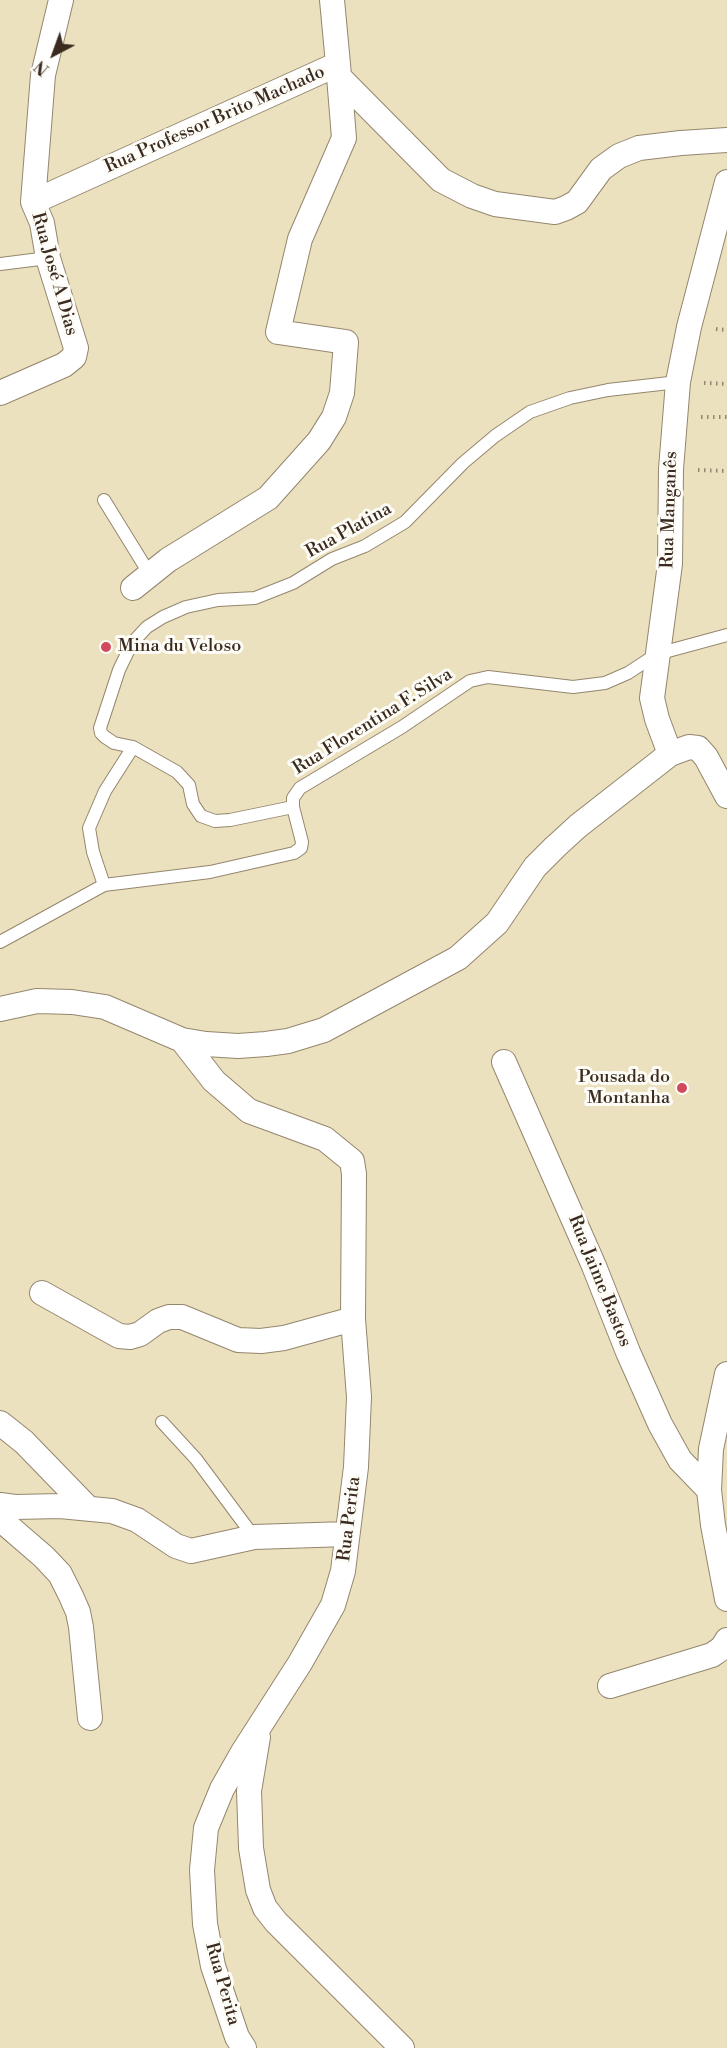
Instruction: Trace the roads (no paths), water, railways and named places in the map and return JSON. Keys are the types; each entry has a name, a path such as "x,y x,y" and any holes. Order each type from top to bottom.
{"street":[{"name":"Rua José A Dias","path":"0,393 64,365 74,357 76,348 48,258 42,223 33,202 43,75 61,0"},
{"name":"Rua Professor Brito Machado","path":"33,202 339,71 332,0"},
{"path":"339,71 441,180 472,196 495,204 555,212 577,202 601,169 619,156 639,148 681,142 727,140"},
{"path":"141,581 268,498 319,441 334,417 342,393 346,342 279,332 300,239 345,138 339,71"},
{"name":"Rua Manganês","path":"670,754 652,698 669,564 671,469 678,382 689,327 727,182"},
{"path":"0,1009 37,1001 72,1002 105,1007 182,1040 238,1046 288,1041 324,1030 458,958 497,922 535,867 555,847 578,826 670,754 689,747 698,748 706,757 727,796"},
{"name":"Rua Perita","path":"182,1040 214,1081 249,1111 325,1139 352,1161 354,1174 353,1319 359,1397 356,1467 343,1571 333,1605 222,1789 206,1828 202,1870 205,1924 213,1966 237,2037 244,2048"},
{"name":"Rua Jaime Bastos","path":"504,1062 594,1266 660,1424 680,1460 709,1490"},
{"path":"42,1293 119,1336 130,1337 140,1334 158,1321 169,1317 182,1317 238,1340 261,1341 284,1338 353,1319"},
{"path":"727,1374 711,1449 709,1490 727,1599"},
{"path":"0,1423 24,1442 88,1508"},
{"path":"0,1505 112,1511 150,1526 176,1546 191,1551 254,1537 347,1534"},
{"path":"0,1519 60,1574 71,1596 81,1627 90,1718"},
{"path":"610,1686 712,1655 722,1648 727,1640"},
{"path":"260,1724 249,1791 251,1848 258,1890 265,1908 276,1922 402,2048"}],"lane":[{"path":"0,264 48,258"},
{"name":"Rua Platina","path":"133,747 105,737 100,733 100,728 119,670 132,643 147,627 163,616 186,607 218,600 255,598 293,583 332,559 365,546 405,522 464,463 495,436 530,412 580,396 608,390 678,382"},
{"path":"104,500 141,581"},
{"name":"Rua Florentina F. Silva","path":"293,807 293,798 300,788 402,727 470,681 488,677 573,687 605,683 628,673 657,654 727,635"},
{"path":"0,942 104,885 210,872 294,853 301,848 302,842 293,807 230,820 215,821 201,816 193,804 189,785 177,772 133,747 105,791 89,828 93,852 104,885"},
{"path":"162,1422 196,1459 254,1537"}],"place":[{"name":"Mina du Veloso","path":"106,647"},
{"name":"Pousada do Montanha","path":"682,1088"}]}
